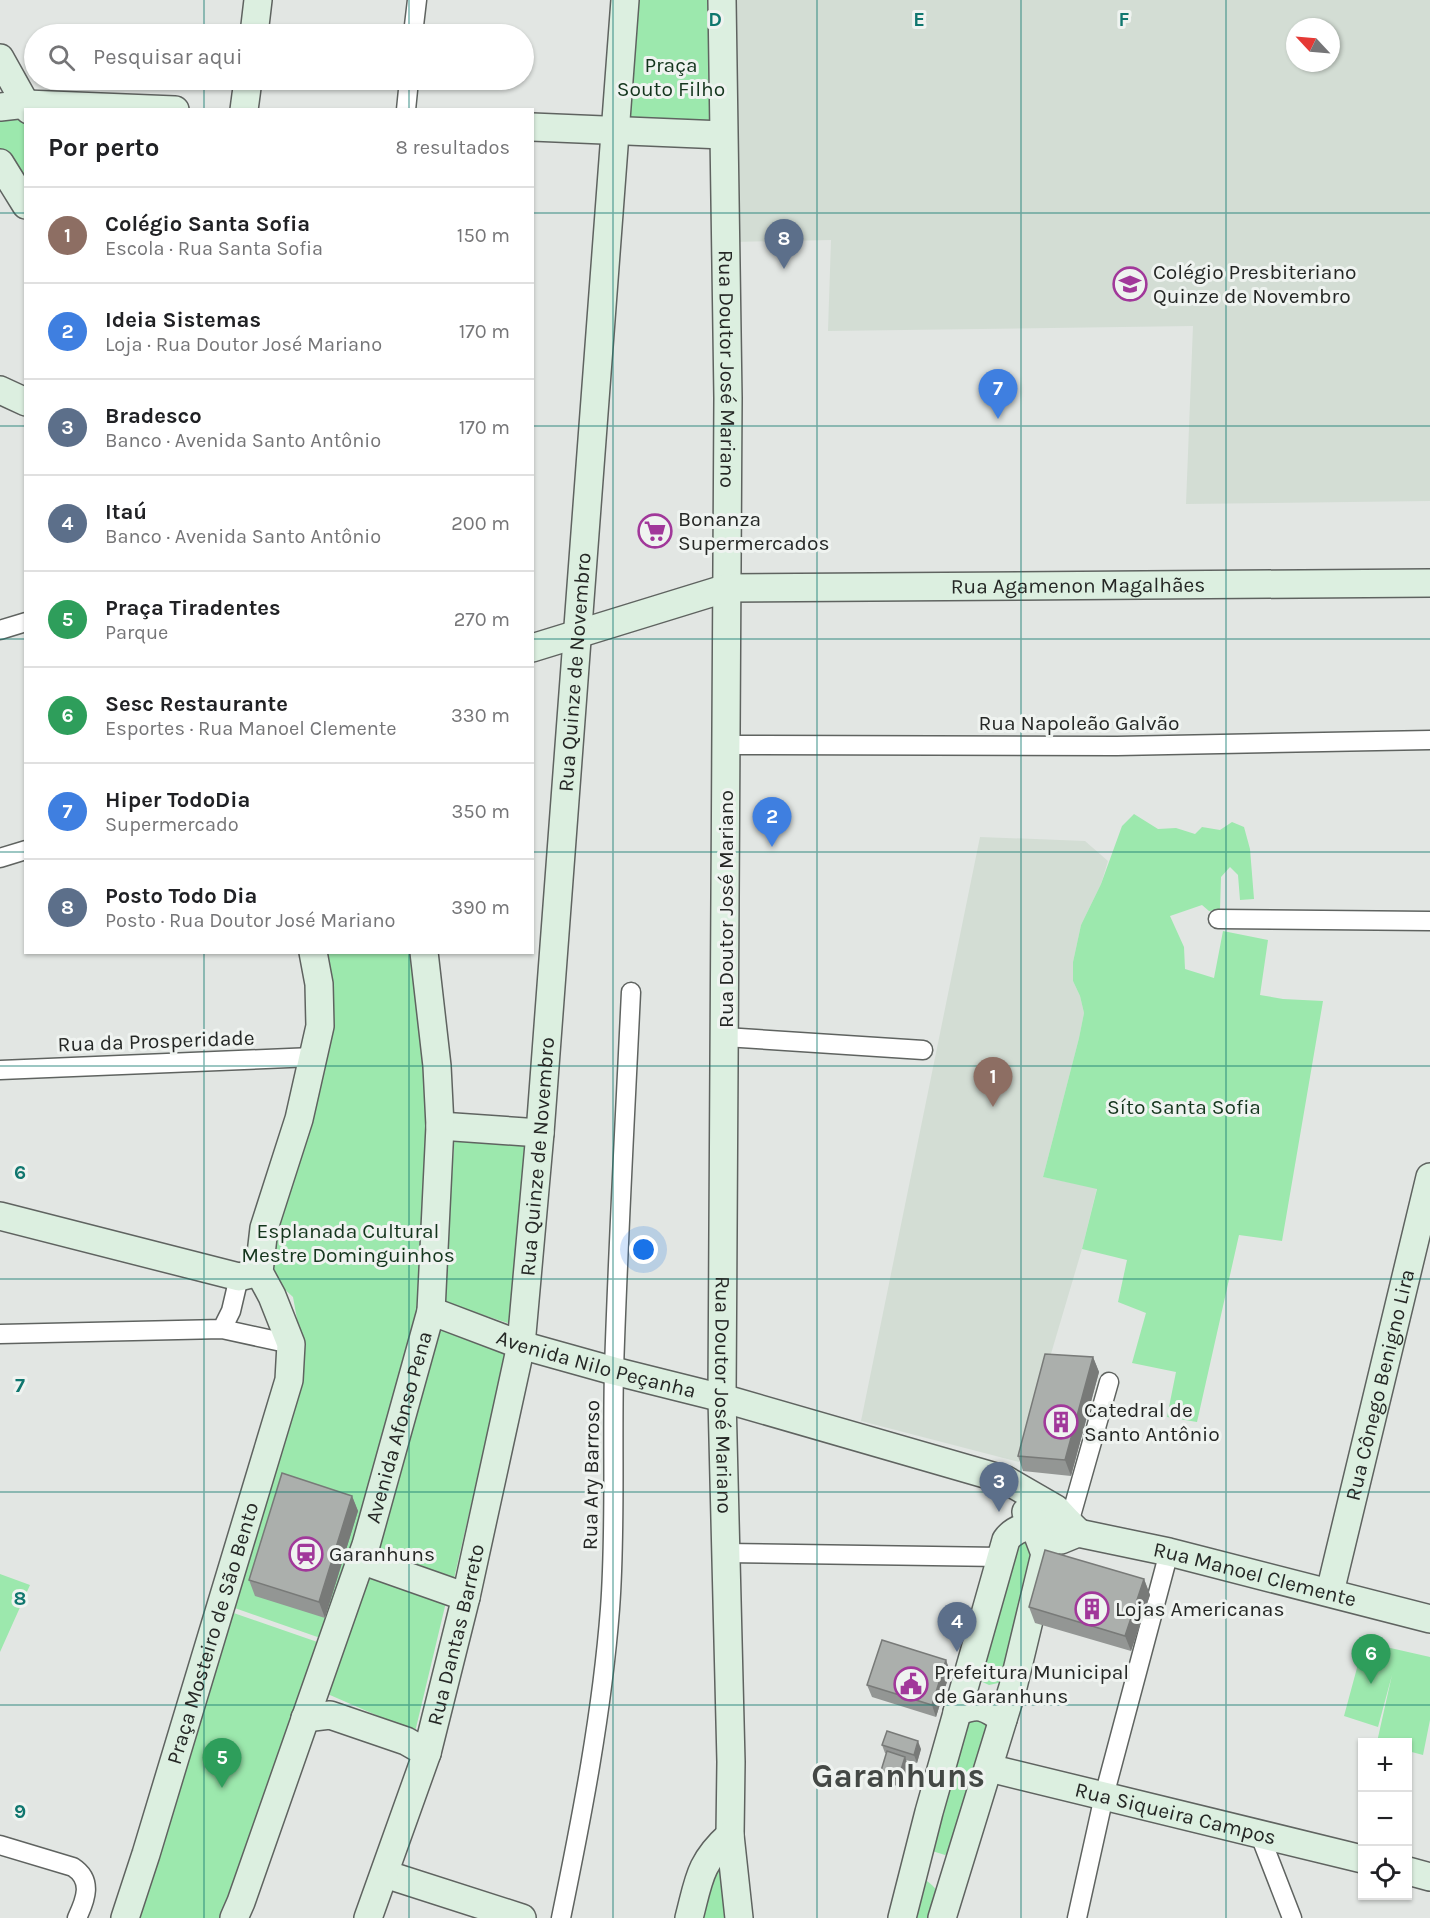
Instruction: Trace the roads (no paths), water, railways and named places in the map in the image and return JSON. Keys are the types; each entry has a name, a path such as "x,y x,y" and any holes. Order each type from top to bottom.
{"main road":[{"path":"255,24 258,0"},
{"name":"Rua Quinze de Novembro","path":"521,1345 540,1132 625,0"},
{"name":"Rua Doutor José Mariano","path":"722,0 728,398 722,1398 730,1827 739,1918"},
{"path":"0,58 18,107 70,108"},
{"path":"244,108 247,90"},
{"path":"534,127 723,135"},
{"path":"0,163 24,203"},
{"path":"0,390 24,401"},
{"name":"Rua Agamenon Magalhães","path":"534,647 727,588 1430,584"},
{"path":"249,1274 298,1119 320,1026 321,1006 313,954"},
{"name":"Avenida Afonso Pena","path":"234,1918 361,1560 431,1311 440,1126 437,1066 424,954"},
{"path":"440,1126 540,1132"},
{"name":"Rua Cônego Benigno Lira","path":"1330,1592 1430,1177"},
{"path":"0,1216 249,1274 272,1296 291,1344"},
{"name":"Avenida Nilo Peçanha","path":"431,1311 521,1345 722,1398 1006,1480 1056,1509 1074,1528"},
{"name":"Praça Mosteiro de São Bento","path":"125,1918 150,1843 289,1380 291,1344"},
{"name":"Rua Dantas Barreto","path":"368,1918 427,1753 466,1597 521,1345"},
{"path":"942,1918 1013,1688 1045,1554 1034,1525 1006,1480"},
{"path":"902,1918 1001,1557 1009,1535 1034,1525"},
{"name":"Rua Manoel Clemente","path":"1034,1525 1074,1528 1330,1592 1430,1620"},
{"path":"1045,1554 1074,1528"},
{"path":"361,1560 466,1597"},
{"path":"969,1673 977,1684 986,1689 1013,1688"},
{"path":"957,1712 980,1706 1003,1719"},
{"path":"305,1718 330,1715 406,1741 427,1753"},
{"name":"Rua Siqueira Campos","path":"989,1768 1358,1858"},
{"path":"689,1918 703,1867 730,1827"},
{"path":"920,1850 937,1860 946,1862 959,1858"},
{"path":"1412,1873 1430,1878"},
{"path":"385,1874 522,1918"},
{"path":"912,1881 923,1879 932,1881 949,1892"}],"street":[{"path":"414,24 417,0"},
{"path":"406,108 408,90"},
{"path":"0,630 24,623"},
{"name":"Rua Napoleão Galvão","path":"727,745 1117,746 1430,740"},
{"path":"0,858 24,851"},
{"path":"1218,919 1430,921"},
{"name":"Rua Ary Barroso","path":"561,1918 586,1794 599,1712 610,1609 615,1493 614,1371 631,992"},
{"path":"725,1037 923,1050"},
{"name":"Rua da Prosperidade","path":"0,1070 313,1057"},
{"path":"222,1329 249,1274"},
{"path":"0,1334 222,1329 291,1344"},
{"path":"1074,1528 1109,1382"},
{"path":"1077,1918 1104,1796 1169,1551"},
{"path":"725,1553 1001,1557"},
{"path":"1259,1833 1292,1918"},
{"path":"0,1845 73,1867 82,1872 86,1881 83,1913"}],"place":[{"name":"Posto Todo Dia","path":"784,269"},
{"name":"Colégio Presbiteriano Quinze de Novembro","path":"1130,284"},
{"name":"Hiper TodoDia","path":"998,419"},
{"name":"Bonanza Supermercados","path":"655,531"},
{"name":"Ideia Sistemas","path":"772,847"},
{"name":"Colégio Santa Sofia","path":"993,1107"},
{"name":"Catedral de Santo Antônio","path":"1061,1422"},
{"name":"Bradesco","path":"999,1512"},
{"name":"Garanhuns","path":"306,1554"},
{"name":"Lojas Americanas","path":"1092,1609"},
{"name":"Itaú","path":"957,1652"},
{"name":"Prefeitura Municipal de Garanhuns","path":"911,1684"},
{"name":"Sesc Restaurante","path":"1371,1684"},
{"name":"Praça Tiradentes","path":"222,1788"}],"district":[{"name":"Garanhuns","path":"898,1776"}],"park label":[{"name":"Praça Souto Filho","path":"671,77"},
{"name":"Síto Santa Sofia","path":"1184,1107"},
{"name":"Esplanada Cultural Mestre Dominguinhos","path":"348,1243"}]}
